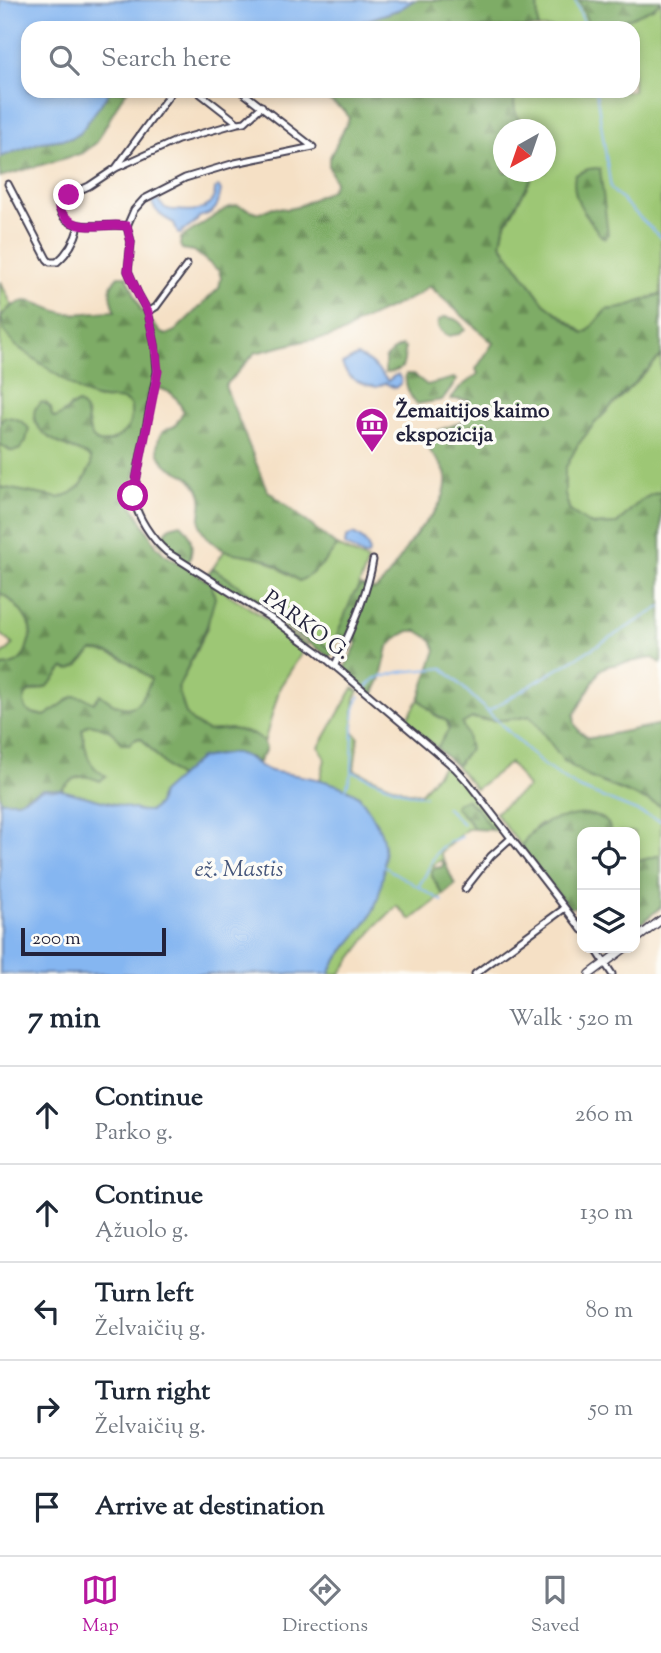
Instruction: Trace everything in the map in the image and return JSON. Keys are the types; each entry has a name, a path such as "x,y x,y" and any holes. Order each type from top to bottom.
{"main road":[{"path":"640,936 661,920"},
{"path":"590,974 618,953"}],"street":[{"path":"116,168 167,98"},
{"path":"206,98 238,122"},
{"path":"251,98 262,106 313,147 235,163 185,178 144,199 134,210 127,226 79,226 64,217 59,208 69,195 89,186 116,168 178,141 245,122 262,106"},
{"path":"8,184 50,262 57,262 68,251 79,226"},
{"name":"PARKO G.","path":"127,226 131,242 128,271 148,312 158,371 133,496 137,512 146,527 167,552 277,622 335,665 455,768 577,924"},
{"path":"148,312 156,307 187,265"},
{"path":"335,665 365,594 373,560"},
{"path":"465,889 491,856 511,838"},
{"path":"475,974 565,908"},
{"path":"599,953 612,974"}],"green space":[{"path":"414,0 537,0 538,21 365,21 400,9"},
{"path":"537,0 579,0 587,21 538,21"},
{"path":"579,0 661,0 653,8 622,21 587,21"},
{"path":"661,1 661,294 622,308 606,310 585,333 544,303 501,243 504,227 529,182 556,182 556,119 519,119 514,102 515,98 640,98 640,21 622,21 653,8"},
{"path":"105,98 122,98 97,142 83,153 0,177 0,157 41,142 72,138 80,133"},
{"path":"326,98 515,98 519,119 493,119 493,182 529,182 504,227 501,244 544,303 585,333 606,310 622,308 661,294 661,356 595,423 577,446 565,469 565,495 570,511 592,525 617,524 642,500 661,492 661,663 653,658 607,666 600,670 574,715 579,731 592,738 661,724 661,806 589,777 564,761 530,716 501,720 472,718 462,724 470,749 456,766 437,748 449,729 447,721 435,715 419,699 436,650 432,640 418,631 409,631 398,637 388,647 381,678 373,695 344,669 358,642 341,635 330,657 207,574 213,568 329,648 353,595 360,586 375,590 387,577 441,501 446,477 442,466 429,449 434,432 465,421 470,400 451,399 459,388 478,374 476,369 493,343 429,286 416,296 359,322 343,333 255,353 225,386 267,490 337,546 320,566 299,581 267,560 221,549 207,537 200,523 202,504 198,488 187,476 167,465 159,453 160,436 175,426 183,412 175,397 163,390 151,387 147,396 148,411 130,497 132,505 157,547 211,583 215,598 207,626 178,688 186,714 194,723 208,731 233,729 256,735 266,749 258,764 251,758 234,753 200,758 179,778 141,738 136,738 130,744 122,744 108,730 89,724 82,730 90,762 106,776 100,781 79,777 61,790 43,789 18,801 2,801 0,798 0,666 11,665 22,658 31,633 20,610 0,593 0,487 59,498 72,493 82,484 91,466 91,458 55,441 36,424 34,414 42,402 50,407 55,418 78,403 85,411 93,438 103,443 114,440 124,432 130,423 131,414 131,406 125,401 85,394 15,345 4,331 1,316 25,301 65,313 115,311 110,293 112,285 118,276 127,276 141,310 161,333 166,335 175,331 219,288 221,278 219,271 194,251 182,249 181,238 227,208 237,205 259,213 273,207 287,209 297,207 331,190 335,182 329,159 349,119 346,112","holes":["92,651 110,653 124,659 151,679 142,698 132,707 118,706 100,694 94,703 74,696 45,716 26,709 24,700 28,693 47,686 63,668 70,670 79,665"]},
{"path":"600,169 608,235 605,238 586,215 575,192 575,175"},
{"path":"0,281 12,305 1,316 4,331 15,345 85,394 100,399 122,400 131,406 127,429 115,438 100,442 91,435 87,414 71,406 55,418 47,404 58,443 91,458 91,466 82,484 72,493 59,498 0,487 0,444 11,451 4,417 0,423"},
{"path":"445,317 457,320 465,330 448,336 438,326 438,321"},
{"path":"402,346 405,348 402,367 385,373 385,359"},
{"path":"661,356 661,492 642,500 617,524 592,525 570,511 565,495 565,469 577,446 595,423"},
{"path":"406,374 413,374 427,385 454,378 457,380 442,400 417,404 408,390"},
{"path":"4,417 18,420 29,429 26,441 19,450 11,451 0,444 0,423"},
{"path":"181,524 188,532 191,543 188,564 158,541 170,527"},
{"path":"337,546 368,561 330,649 213,568 225,550 265,559 299,581 320,566"},
{"path":"211,583 307,645 280,687 264,743 255,735 233,729 208,731 186,715 178,688 208,626"},
{"path":"0,593 20,610 31,633 22,658 16,664 6,666 0,666 0,657 13,645 0,633"},
{"path":"92,651 117,656 152,679 140,703 126,709 97,699 94,704 85,698 74,696 45,716 25,709 25,695 47,687 63,668 70,670 79,665"},
{"path":"353,688 359,691 355,698 353,731 358,737 354,770 407,792 421,793 445,764 472,792 502,831 492,830 488,824 456,807 474,829 467,829 440,853 445,863 442,860 433,865 436,884 443,895 411,920 397,906 376,926 340,974 329,974 375,907 383,845 380,832 359,796 320,780 325,759 319,747"},
{"path":"419,699 435,715 447,721 449,729 437,748 406,721"},
{"path":"530,716 564,761 589,777 661,806 661,855 640,861 640,827 609,827 608,823 540,824 521,846 495,813 528,787 510,763 476,789 456,766 460,763 467,735 461,724 472,718 501,720"},
{"path":"89,724 108,730 116,735 122,744 141,738 179,778 161,793 158,804 151,811 140,811 61,790 70,780 87,775 105,776 94,769 88,759 82,730"},
{"path":"466,799 479,811 492,830 474,829 455,807"},
{"path":"586,814 596,816 603,818 609,827 577,827 577,907 569,908 521,846 541,825"},
{"path":"661,855 661,907 640,924 640,890 640,861"},
{"path":"443,863 455,885 443,895 432,876 432,870 442,867"}],"water":[{"path":"0,0 414,0 400,9 365,21 21,21 21,98 105,98 80,133 71,138 41,142 0,157"},
{"path":"218,187 221,190 215,208 199,217 181,234 178,234 174,223 161,215 152,203 157,199 171,210 201,209 211,202"},
{"path":"357,356 370,363 388,381 398,375 401,383 395,388 385,383 377,387 355,380 347,374 342,364"},
{"path":"353,534 367,545 368,556 345,545 346,538"},
{"name":"ež. Mastis","path":"234,753 245,756 270,771 324,781 354,793 366,805 381,833 384,864 381,887 374,908 329,974 0,974 0,798 2,801 18,801 43,789 61,790 140,811 151,811 158,804 161,793 200,758"}],"waterway":[{"path":"575,0 583,21"},
{"path":"597,98 611,189 661,238"},
{"path":"488,711 661,607"},
{"path":"367,687 375,679 400,672 443,668 543,765 577,787 661,821"},
{"path":"346,789 352,771 353,723 360,696"},
{"path":"354,772 406,793 425,796"},
{"path":"446,807 463,824"},
{"path":"418,887 438,851 462,837"},
{"path":"383,866 442,901"}],"place":[{"name":"Žemaitijos kaimo ekspozicija","path":"372,454"}],"route":[{"path":"69,195 59,208 64,217 73,224 127,226 131,242 128,271 148,312 158,371 133,496"}]}
